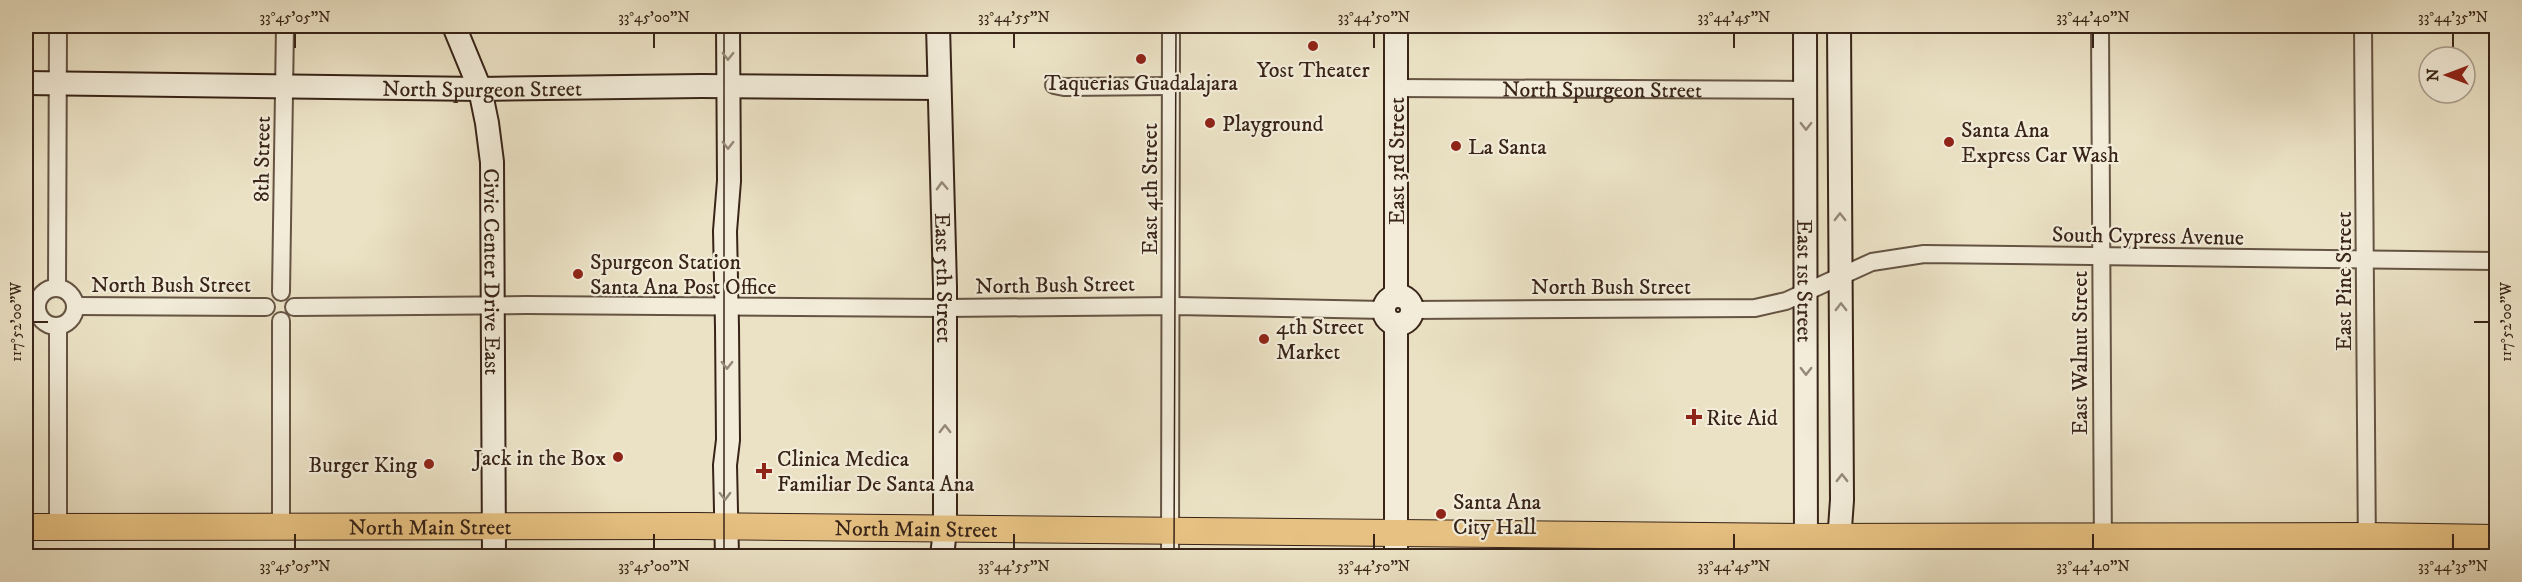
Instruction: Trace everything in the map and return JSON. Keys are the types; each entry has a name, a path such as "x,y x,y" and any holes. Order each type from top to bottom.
{"main road":[{"name":"Civic Center Drive East","path":"454,26 480,89 488,123 493,186 494,556"},
{"path":"726,556 728,440 725,231 729,181 729,26"},
{"name":"East 5th Street","path":"938,26 945,308 945,530 942,556"},
{"name":"East 3rd Street","path":"1396,26 1396,545"},
{"name":"East 1st Street","path":"1805,26 1806,547"},
{"name":"East 1st Street","path":"1839,26 1842,500 1839,547"},
{"name":"North Spurgeon Street","path":"26,83 480,89 728,86 939,88"},
{"name":"North Main Street","path":"26,527 726,526 945,530 1170,544 1806,547 2367,546 2496,538"}],"street":[{"path":"57,288 58,26"},
{"name":"8th Street","path":"281,292 285,26"},
{"name":"East 4th Street","path":"1170,544 1171,26"},
{"name":"East Walnut Street","path":"2100,26 2103,546"},
{"name":"East Pine Street","path":"2363,26 2367,546"},
{"path":"1054,85 1064,87 1171,86"},
{"name":"North Spurgeon Street","path":"1396,88 1806,90"},
{"name":"South Cypress Avenue","path":"1806,291 1872,262 1924,254 2496,261"},
{"path":"57,288 72,296 75,306 68,321 58,326 46,323 32,307 46,291 57,288"},
{"name":"North Bush Street","path":"294,307 1171,306 1397,310 1755,308 1786,301 1806,291"},
{"path":"281,292 290,296 294,307 290,317 281,321 270,316 266,307 269,298 281,292"},
{"name":"North Bush Street","path":"75,306 266,307"},
{"path":"281,321 281,526"},
{"path":"58,326 58,527"}],"tram line":[{"path":"724,26 724,556"},
{"path":"1174,556 1176,26"}],"place":[{"name":"Yost Theater","path":"1313,46"},
{"name":"Taquerias Guadalajara","path":"1141,59"},
{"name":"Playground","path":"1210,123"},
{"name":"Santa Ana Express Car Wash","path":"1949,142"},
{"name":"La Santa","path":"1456,146"},
{"name":"Spurgeon Station Santa Ana Post Office","path":"578,274"},
{"name":"4th Street Market","path":"1264,339"},
{"name":"Rite Aid","path":"1694,417"},
{"name":"Jack in the Box","path":"618,457"},
{"name":"Burger King","path":"429,464"},
{"name":"Clinica Medica Familiar De Santa Ana","path":"764,471"},
{"name":"Santa Ana City Hall","path":"1441,514"}]}
